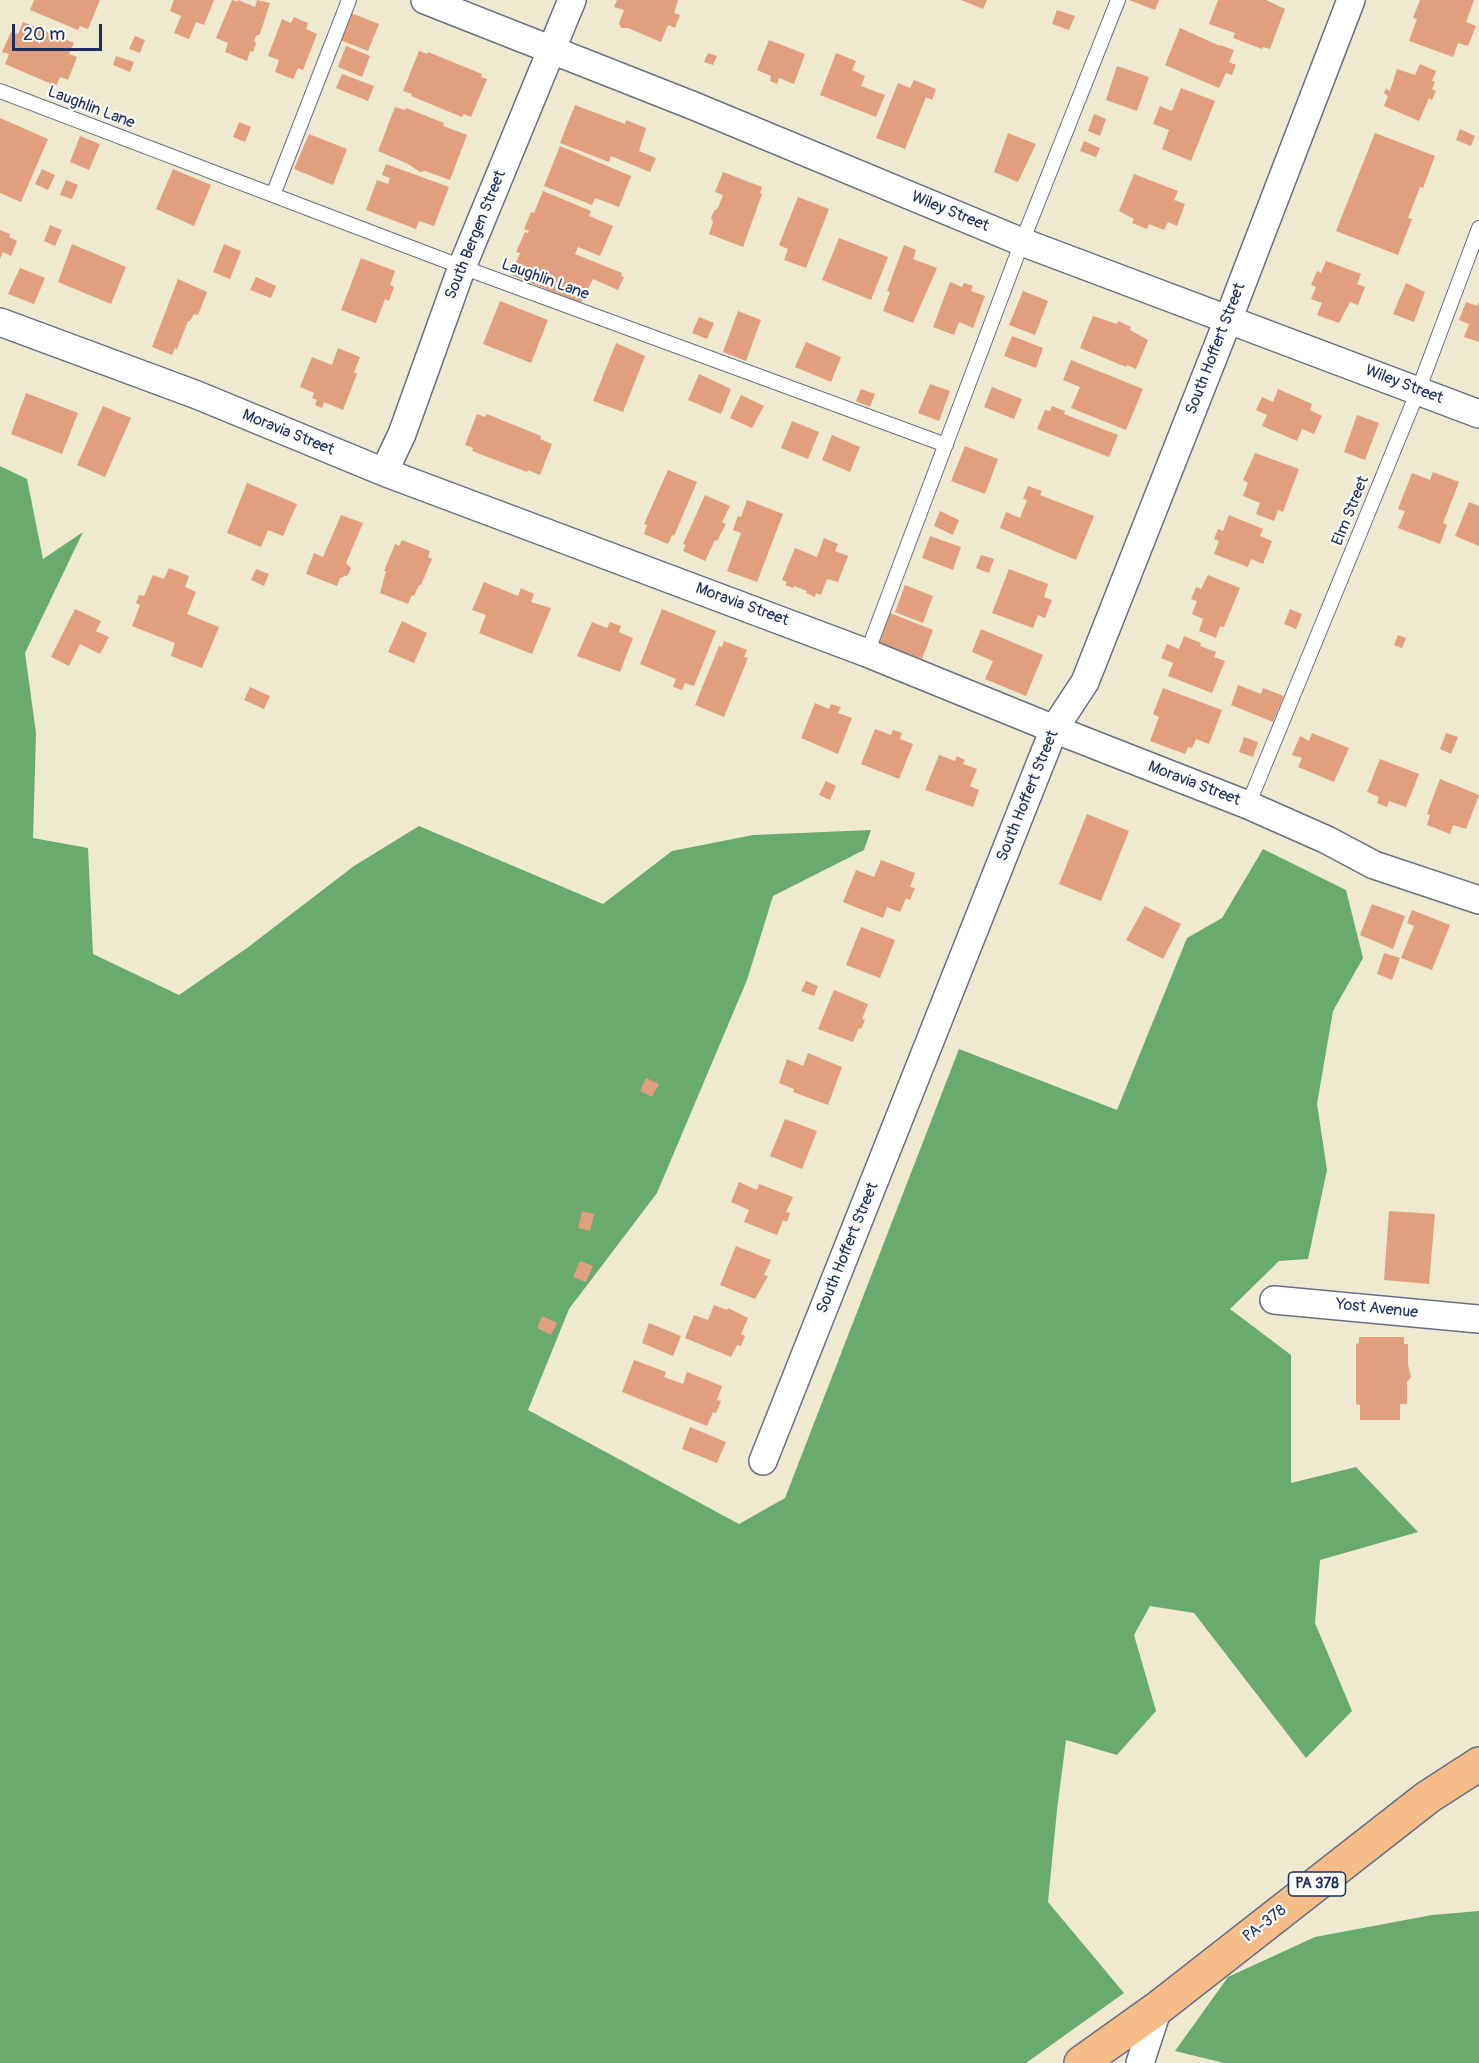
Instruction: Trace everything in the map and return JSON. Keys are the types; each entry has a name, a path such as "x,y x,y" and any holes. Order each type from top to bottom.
{"main road":[{"name":"PA-378","path":"1081,2063 1158,2008 1428,1797 1479,1764"}],"street":[{"name":"Wiley Street","path":"425,0 1022,242 1479,414"},
{"name":"South Bergen Street","path":"384,472 402,434 462,267 572,0"},
{"name":"South Hoffert Street","path":"763,1461 1054,729 1085,682 1351,0"},
{"name":"Moravia Street","path":"0,322 197,395 384,472 867,652 1248,805 1326,840 1374,865 1479,900"},
{"name":"Yost Avenue","path":"1274,1300 1479,1319"},
{"path":"1140,2063 1158,2008"}],"lane":[{"path":"273,195 350,0"},
{"path":"867,652 1115,1"},
{"name":"Laughlin Lane","path":"0,91 462,267 946,445"},
{"name":"Elm Street","path":"1248,805 1418,391 1479,228"}],"green space":[{"path":"0,466 27,479 43,559 83,532 25,653 36,733 33,838 88,848 93,954 179,995 247,948 354,866 419,826 603,904 672,851 753,835 871,830 864,850 773,896 747,980 657,1193 569,1309 528,1410 739,1524 785,1498 959,1049 1117,1110 1187,938 1222,918 1263,849 1346,890 1363,958 1333,1011 1317,1104 1327,1170 1308,1259 1279,1261 1230,1309 1291,1355 1291,1483 1356,1467 1418,1532 1320,1560 1315,1623 1352,1711 1306,1758 1194,1613 1150,1606 1134,1635 1156,1711 1117,1755 1066,1740 1048,1902 1124,1993 1026,2063 0,2063"},
{"path":"1479,1911 1479,2063 1224,2063 1175,2051 1228,1977 1315,1937 1432,1915"}],"building":[{"path":"34,0 100,0 88,29 80,26 78,30 30,10"},
{"path":"174,0 214,0 204,25 196,22 189,39 174,33 181,16 170,11"},
{"path":"232,0 255,7 257,0 270,3 260,34 254,41 256,43 253,52 250,51 247,61 225,52 228,43 216,38"},
{"path":"617,0 678,0 674,13 680,15 675,28 668,25 661,42 628,28 621,28 619,23 624,10 614,7"},
{"path":"961,0 987,0 983,9"},
{"path":"1129,0 1159,0 1155,10"},
{"path":"1218,0 1266,0 1285,9 1270,49 1263,47 1262,49 1233,38 1235,33 1209,24"},
{"path":"1420,0 1474,0 1466,22 1476,26 1468,46 1458,43 1453,57 1409,41 1417,19 1413,18"},
{"path":"1057,10 1075,16 1069,30 1052,24"},
{"path":"351,13 379,24 368,51 340,40"},
{"path":"294,17 308,23 306,29 317,34 303,70 298,68 293,79 275,72 279,60 268,56 282,19 291,23"},
{"path":"23,22 74,43 69,54 77,57 68,80 60,77 56,86 5,64 9,54 2,52 11,32 18,34"},
{"path":"1180,28 1234,50 1229,62 1236,65 1232,75 1226,73 1219,88 1165,65"},
{"path":"135,36 145,40 140,53 129,49"},
{"path":"769,40 805,54 794,84 779,78 777,84 770,81 771,76 757,70"},
{"path":"346,46 370,56 362,77 338,67"},
{"path":"419,51 427,54 428,52 482,74 481,77 487,79 471,117 464,114 462,117 403,91"},
{"path":"708,53 717,56 713,65 704,62"},
{"path":"836,53 856,61 852,70 865,76 861,86 885,95 876,117 820,95"},
{"path":"116,56 134,62 130,72 113,65"},
{"path":"1420,64 1436,71 1432,89 1436,91 1432,100 1429,98 1419,121 1384,106 1388,96 1384,93 1386,89 1390,91 1397,69 1415,75"},
{"path":"1117,66 1149,77 1137,111 1106,100"},
{"path":"342,74 374,86 368,101 336,88"},
{"path":"914,80 936,89 932,100 926,97 905,149 876,138 898,83 910,88"},
{"path":"1181,88 1215,101 1191,161 1162,149 1169,130 1153,124 1160,106 1172,111"},
{"path":"575,105 625,124 626,120 646,128 639,151 656,158 650,172 611,156 609,162 560,143"},
{"path":"395,107 405,110 406,108 467,135 450,180 425,171 420,172 378,151"},
{"path":"1094,114 1106,119 1100,136 1088,131"},
{"path":"0,118 48,139 21,202 0,193"},
{"path":"239,122 251,127 245,142 233,137"},
{"path":"1460,129 1475,136 1471,146 1456,140"},
{"path":"1008,133 1036,144 1018,182 994,172"},
{"path":"1375,133 1435,156 1408,218 1412,219 1398,255 1336,231"},
{"path":"309,134 347,149 333,185 294,169"},
{"path":"80,136 100,144 89,170 70,162"},
{"path":"1084,141 1100,148 1096,157 1080,151"},
{"path":"560,146 631,176 619,207 595,198 592,205 544,186"},
{"path":"386,164 449,187 434,226 419,221 416,229 366,210 377,180 388,184 390,178 382,175"},
{"path":"42,169 55,175 48,190 35,184"},
{"path":"173,169 211,185 194,226 156,209"},
{"path":"723,172 762,187 760,193 762,194 743,247 709,234 713,222 711,218 723,195 715,192"},
{"path":"1134,174 1178,191 1174,200 1185,204 1177,226 1168,222 1164,230 1149,224 1147,229 1132,223 1134,219 1119,211"},
{"path":"66,180 78,185 72,199 60,195"},
{"path":"543,191 591,211 589,216 613,226 600,256 578,247 575,254 622,273 621,276 624,277 618,290 593,279 581,303 511,275 520,253 516,252 525,232 529,231 524,229"},
{"path":"798,197 829,209 806,268 784,260 788,249 779,245"},
{"path":"50,225 62,230 55,246 44,241"},
{"path":"0,230 10,234 9,237 17,241 11,256 3,252 0,259"},
{"path":"839,238 888,257 871,300 822,280"},
{"path":"72,244 126,267 111,304 58,282"},
{"path":"224,244 241,251 230,279 213,272"},
{"path":"904,245 916,250 913,259 937,268 913,323 883,311 890,292 887,291"},
{"path":"361,258 395,271 390,285 394,287 389,301 385,299 376,323 341,310"},
{"path":"1326,261 1361,274 1357,284 1365,287 1358,305 1350,302 1339,323 1317,315 1322,303 1311,299 1316,287 1311,285 1317,271 1321,273"},
{"path":"20,268 45,278 34,304 8,294"},
{"path":"256,277 276,286 271,298 250,290"},
{"path":"178,279 207,292 198,315 194,314 188,321 177,349 175,348 172,355 152,347"},
{"path":"950,282 962,287 964,283 973,286 971,291 985,296 973,328 959,322 954,335 933,327"},
{"path":"1406,283 1425,292 1414,322 1393,314"},
{"path":"1023,291 1048,301 1035,335 1009,325"},
{"path":"500,301 548,320 531,363 483,344"},
{"path":"1466,302 1477,306 1479,302 1479,342 1464,337 1469,324 1459,320"},
{"path":"738,311 761,320 746,361 723,352"},
{"path":"1093,316 1117,324 1118,321 1131,327 1130,330 1148,340 1136,369 1080,348"},
{"path":"699,317 714,323 707,339 692,333"},
{"path":"1012,336 1043,348 1036,368 1004,356"},
{"path":"806,342 841,357 831,382 795,367"},
{"path":"616,343 645,356 623,412 593,401"},
{"path":"338,348 360,357 354,372 357,374 343,410 324,402 322,408 315,405 317,400 312,398 314,393 300,387 312,357 332,365"},
{"path":"1071,360 1143,389 1126,430 1071,408 1080,387 1063,380"},
{"path":"699,374 731,389 721,414 688,400"},
{"path":"930,384 950,391 939,421 918,413"},
{"path":"992,387 1022,399 1014,419 984,407"},
{"path":"861,389 875,394 870,407 856,401"},
{"path":"1278,389 1312,404 1310,410 1322,416 1314,434 1302,429 1297,441 1262,426 1267,415 1256,410 1262,397 1273,402"},
{"path":"26,393 78,413 62,454 11,434"},
{"path":"741,395 764,406 752,428 730,418"},
{"path":"103,406 131,418 105,477 77,465"},
{"path":"1052,406 1065,411 1064,414 1118,435 1109,457 1037,429 1045,410 1050,411"},
{"path":"477,414 485,417 487,414 541,436 540,439 552,444 540,475 472,451 473,448 465,445"},
{"path":"1357,415 1379,423 1365,460 1344,452"},
{"path":"792,421 819,432 808,459 781,448"},
{"path":"832,435 860,447 850,472 822,460"},
{"path":"965,446 998,459 985,494 951,481"},
{"path":"1255,453 1299,469 1283,512 1278,510 1274,521 1256,514 1260,503 1243,496 1248,483 1243,480"},
{"path":"668,470 697,482 674,536 672,535 668,544 644,534 647,525 644,524"},
{"path":"1433,472 1459,482 1443,523 1447,525 1440,544 1398,528 1405,511 1398,509 1412,473 1430,480"},
{"path":"247,483 297,504 283,536 268,530 261,547 227,533"},
{"path":"1028,486 1042,491 1040,495 1094,516 1076,560 1000,528 1006,512 1020,518 1027,500 1023,499"},
{"path":"705,495 730,506 722,522 726,524 705,561 683,551 686,545 683,544"},
{"path":"747,500 783,514 757,582 727,571 741,533 733,530"},
{"path":"1469,502 1479,506 1479,546 1455,536"},
{"path":"940,511 959,520 953,535 934,526"},
{"path":"341,515 363,523 346,563 351,568 348,575 340,578 337,586 306,574 314,553 323,557"},
{"path":"1229,515 1263,529 1260,536 1272,541 1263,564 1251,559 1248,567 1214,554 1219,541 1214,539 1218,529 1223,531"},
{"path":"930,536 961,547 953,570 922,558"},
{"path":"824,538 838,544 835,551 848,556 838,582 827,579 821,595 816,593 815,597 806,593 807,591 785,585 787,582 782,580 795,548 817,557"},
{"path":"402,540 430,551 428,557 432,559 421,585 408,604 380,593 386,571 384,571 395,544 399,546"},
{"path":"981,555 994,559 989,573 976,568"},
{"path":"169,568 189,576 185,587 196,592 187,614 219,627 202,668 171,656 175,643 132,626 140,605 136,603 139,595 144,596 153,575 164,579"},
{"path":"256,569 269,574 264,586 251,580"},
{"path":"1009,569 1048,584 1044,597 1052,600 1045,618 1038,615 1033,628 992,613"},
{"path":"1208,575 1240,588 1224,627 1220,626 1216,638 1199,631 1203,619 1192,614 1197,601 1191,599 1196,587 1201,589"},
{"path":"484,582 518,596 521,588 534,594 531,602 551,608 532,654 479,633 486,615 472,610"},
{"path":"905,585 933,596 923,623 895,612"},
{"path":"75,609 101,621 96,631 109,637 100,654 80,644 69,666 51,657"},
{"path":"662,609 716,631 694,686 685,683 682,690 673,687 676,679 640,664"},
{"path":"1290,609 1302,614 1296,629 1284,624"},
{"path":"890,613 933,630 922,659 879,642"},
{"path":"402,621 427,633 414,663 388,652"},
{"path":"592,622 607,628 610,622 621,626 619,632 633,638 620,672 577,656"},
{"path":"981,629 1043,655 1026,696 985,679 993,661 972,652"},
{"path":"1398,635 1406,638 1402,648 1394,645"},
{"path":"1184,636 1216,652 1214,657 1225,661 1212,693 1168,676 1173,663 1161,658 1167,644 1179,649"},
{"path":"724,641 747,650 744,657 748,658 724,717 695,705 719,646 722,647"},
{"path":"1238,685 1261,694 1263,688 1284,696 1273,722 1231,705"},
{"path":"250,687 270,696 264,709 244,700"},
{"path":"1163,688 1222,710 1209,744 1196,739 1192,748 1188,747 1185,754 1150,741 1159,717 1153,714"},
{"path":"815,703 829,709 831,704 841,707 838,713 852,718 838,754 801,738"},
{"path":"875,729 891,735 893,730 902,733 900,739 913,744 899,779 861,764"},
{"path":"1312,733 1349,748 1334,782 1298,767 1302,758 1292,755 1300,736 1309,741"},
{"path":"1446,733 1458,737 1451,754 1440,749"},
{"path":"1244,737 1258,742 1253,757 1239,752"},
{"path":"939,755 955,761 957,756 965,760 963,764 977,769 970,786 979,790 973,807 925,790"},
{"path":"1380,759 1419,774 1406,807 1389,801 1387,807 1377,803 1379,797 1367,792"},
{"path":"1440,779 1479,795 1466,829 1453,825 1450,834 1427,825 1430,815 1427,814"},
{"path":"826,781 836,786 830,800 819,795"},
{"path":"1087,814 1129,831 1101,901 1059,884"},
{"path":"881,860 915,873 910,887 915,888 910,900 906,898 900,912 887,907 883,918 843,902 856,870 874,877"},
{"path":"1372,904 1405,916 1393,949 1360,935"},
{"path":"1145,906 1181,924 1163,959 1126,940"},
{"path":"1412,910 1450,925 1432,970 1401,958 1414,926 1407,923"},
{"path":"861,927 895,940 880,978 846,965"},
{"path":"1384,953 1400,958 1392,980 1377,974"},
{"path":"806,981 818,986 814,996 801,991"},
{"path":"834,990 868,1004 862,1019 865,1020 853,1042 818,1029"},
{"path":"808,1053 842,1067 828,1105 793,1092 794,1089 779,1083 787,1059 803,1066"},
{"path":"646,1078 659,1084 652,1097 640,1091"},
{"path":"785,1119 817,1131 802,1169 770,1156"},
{"path":"739,1182 757,1190 759,1184 793,1197 786,1212 790,1213 787,1222 783,1220 777,1235 744,1222 749,1210 731,1202"},
{"path":"582,1211 594,1214 590,1231 578,1228"},
{"path":"1389,1211 1435,1214 1429,1284 1384,1280"},
{"path":"736,1246 771,1260 764,1275 768,1276 755,1299 720,1285"},
{"path":"580,1261 593,1266 586,1282 573,1277"},
{"path":"714,1305 727,1310 728,1308 748,1318 741,1334 745,1336 741,1346 737,1345 731,1357 685,1338 694,1315 708,1320"},
{"path":"542,1316 557,1323 551,1335 537,1328"},
{"path":"649,1323 681,1336 673,1356 642,1343"},
{"path":"1359,1337 1404,1337 1404,1344 1408,1344 1408,1365 1411,1377 1407,1382 1407,1404 1400,1404 1400,1420 1360,1420 1360,1405 1356,1404 1356,1344 1359,1343"},
{"path":"634,1360 666,1372 664,1377 683,1384 687,1372 722,1386 717,1400 721,1401 707,1426 622,1392"},
{"path":"690,1427 726,1442 717,1463 682,1449"}]}
